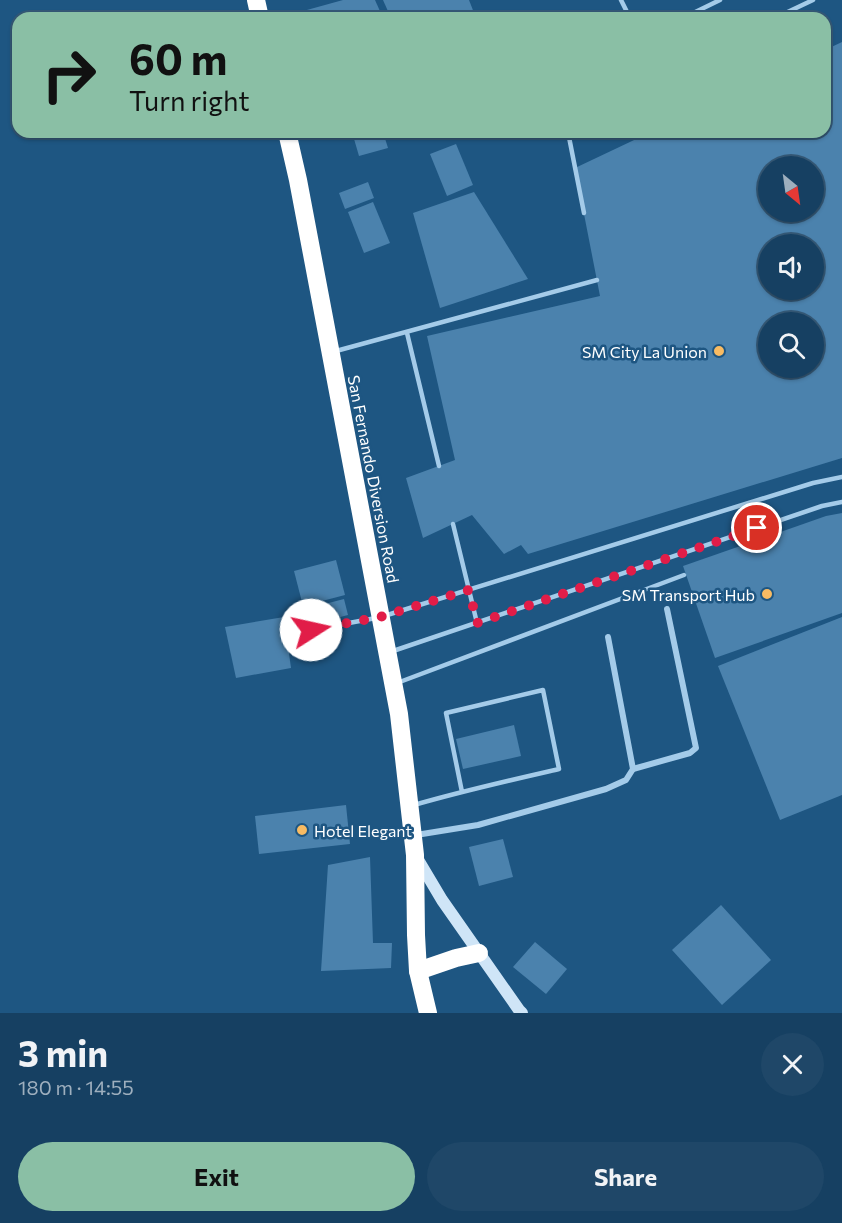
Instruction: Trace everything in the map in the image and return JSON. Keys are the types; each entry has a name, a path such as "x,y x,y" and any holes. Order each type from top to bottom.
{"highway":[{"name":"San Fernando Diversion Road","path":"288,138 399,714 415,855 418,971 428,1013"},
{"path":"418,971 479,953"}],"main road":[{"path":"415,855 442,900 522,1013"}],"street":[{"path":"413,836 478,825 606,789 626,780 633,770 690,753 696,748 667,609"},
{"path":"608,637 633,770"}],"lane":[{"path":"695,12 720,0"},
{"path":"785,12 800,3 813,0"},
{"path":"569,138 584,213"},
{"path":"330,353 597,280"},
{"path":"407,333 439,466"},
{"path":"311,630 380,617 813,483 842,477"},
{"path":"387,653 822,506 842,502"},
{"path":"453,524 477,623"},
{"path":"393,684 684,575"},
{"path":"409,807 560,769 543,690 446,713 462,792"}],"building":[{"path":"343,0 375,0 380,12 300,12"},
{"path":"383,0 469,0 474,12 388,12"},
{"path":"842,42 842,458 528,554 521,545 504,554 472,515 423,538 406,478 455,460 427,336 600,296 575,168 638,138 831,138 831,47"},
{"path":"354,138 385,138 388,148 359,156"},
{"path":"456,144 473,185 447,196 430,154"},
{"path":"368,182 374,198 345,209 339,193"},
{"path":"474,192 528,279 440,308 413,213"},
{"path":"373,202 390,243 364,253 348,212"},
{"name":"SM Transport Hub","path":"842,513 842,613 715,658 683,566 826,516"},
{"path":"336,560 345,595 303,606 294,571"},
{"path":"344,599 348,615 321,622 317,606"},
{"path":"284,617 291,668 236,678 225,627"},
{"path":"842,617 842,795 780,820 718,666"},
{"path":"514,725 521,756 463,769 456,739"},
{"name":"Hotel Elegant","path":"346,805 350,844 259,854 255,816"},
{"path":"503,839 513,877 479,886 469,847"},
{"path":"370,857 373,943 392,943 391,968 321,971 328,865"},
{"path":"721,905 771,960 722,1005 672,950"},
{"path":"535,942 567,969 546,994 513,967"}],"place":[{"name":"SM City La Union","path":"719,351"},
{"name":"SM Transport Hub","path":"767,594"},
{"name":"Hotel Elegant","path":"302,830"}],"route":[{"path":"311,630 380,617 469,590 477,623 757,528"}]}
